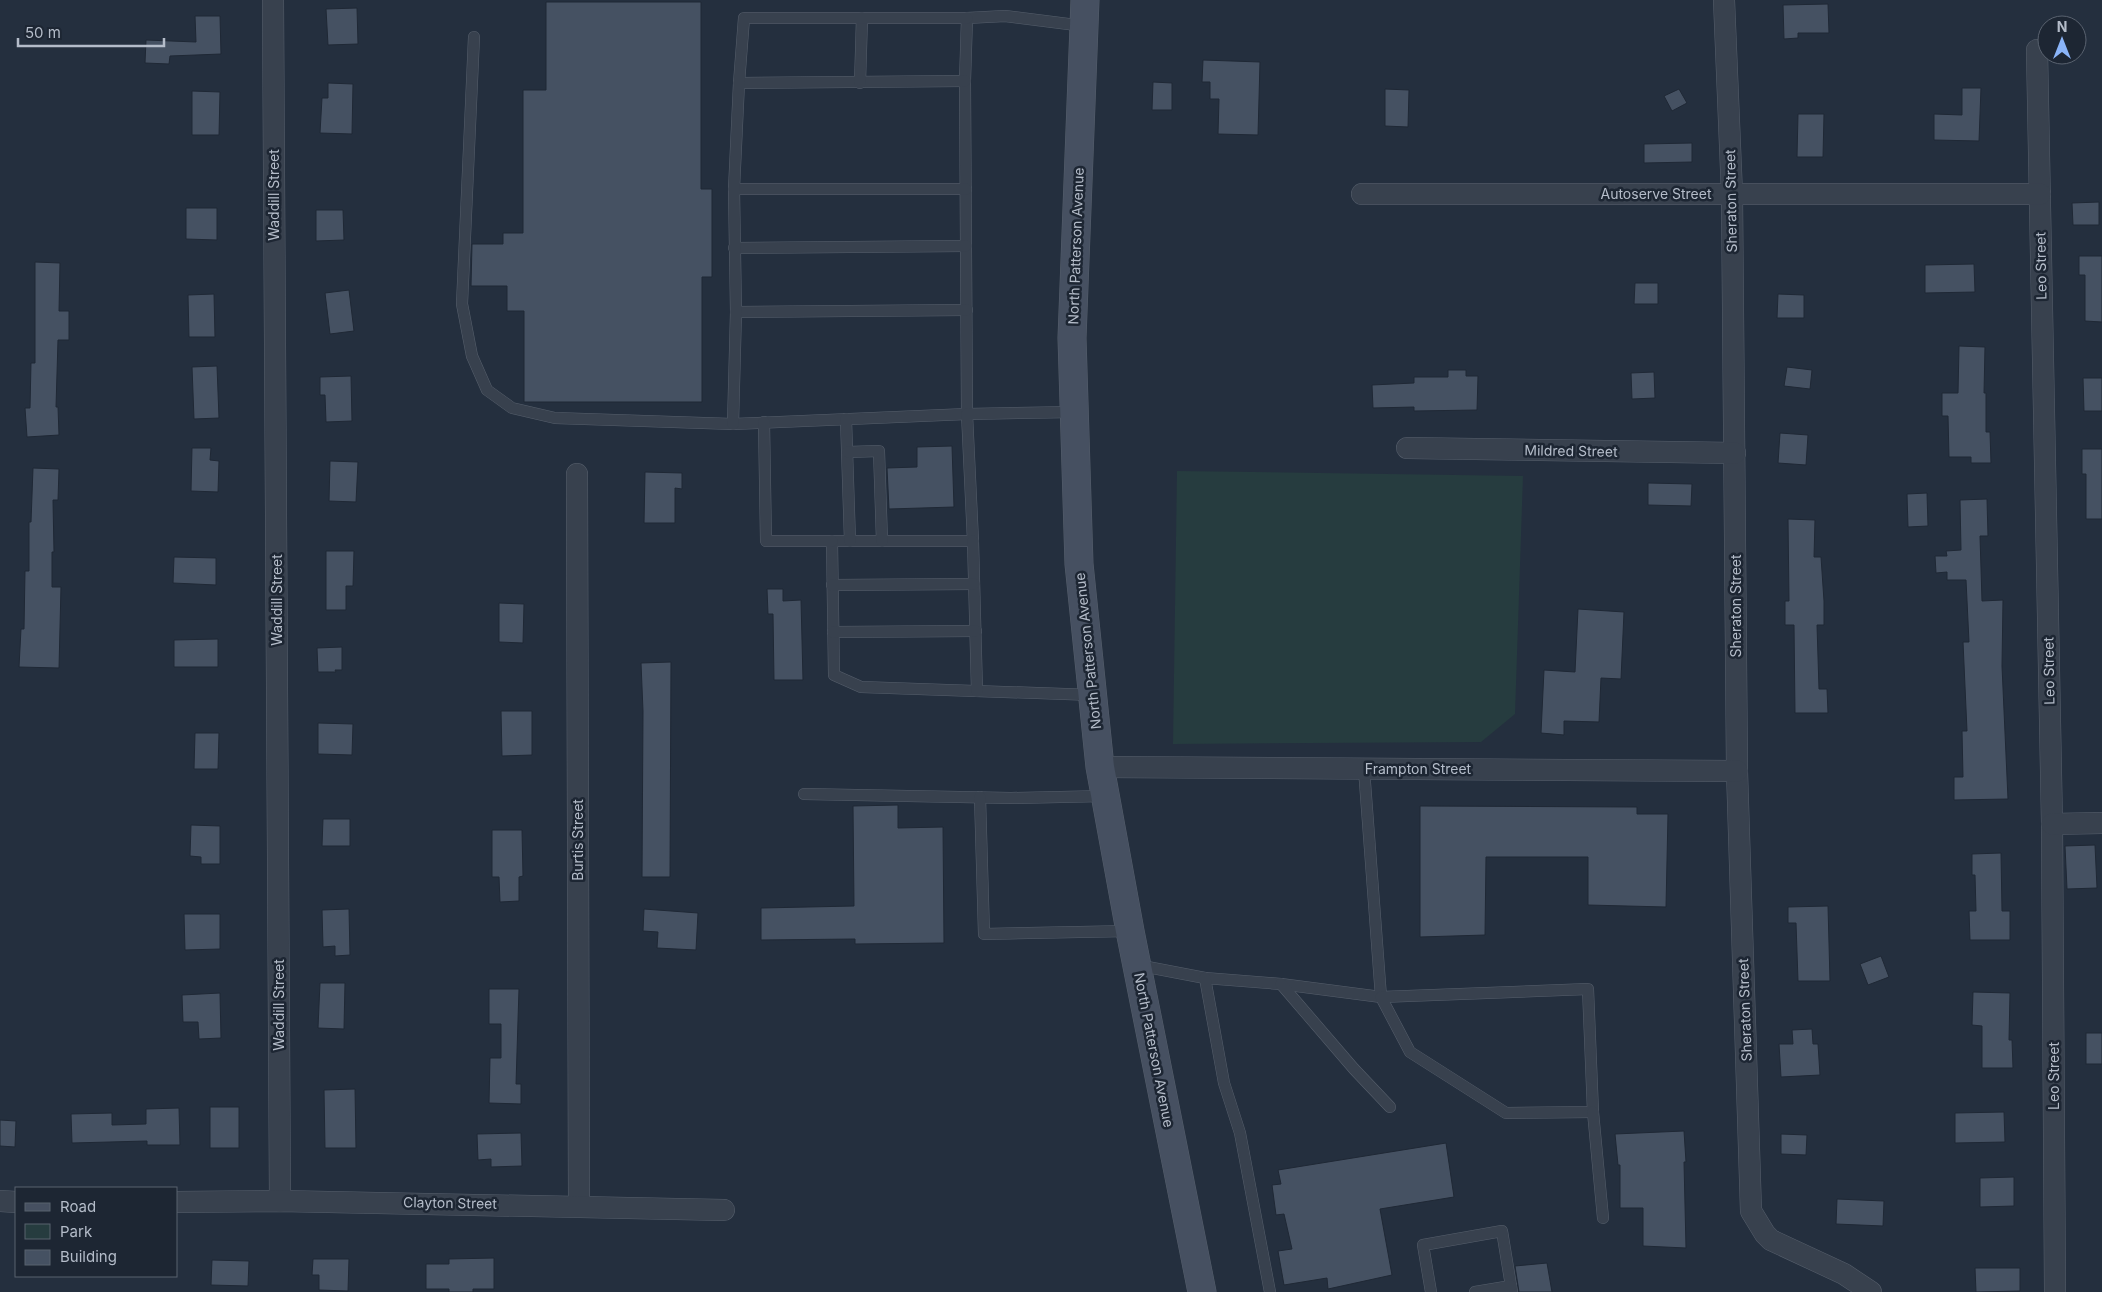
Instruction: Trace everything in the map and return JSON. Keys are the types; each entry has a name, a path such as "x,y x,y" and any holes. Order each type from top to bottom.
{"main road":[{"name":"North Patterson Avenue","path":"1084,13 1072,338 1079,564 1100,767 1130,931 1202,1292"}],"street":[{"name":"Waddill Street","path":"273,0 280,1201"},
{"name":"Sheraton Street","path":"1724,0 1732,194 1737,771 1751,1211 1765,1234 1771,1240 1844,1274 1871,1292"},
{"name":"Leo Street","path":"2037,65 2052,824 2056,1292"},
{"name":"Autoserve Street","path":"1362,194 2040,194"},
{"name":"Mildred Street","path":"1408,448 1735,453"},
{"name":"Burtis Street","path":"577,474 580,1206"},
{"name":"Frampton Street","path":"1100,767 1737,771"},
{"path":"2052,824 2102,823"},
{"path":"0,1201 15,1202"},
{"name":"Clayton Street","path":"178,1202 280,1201 724,1210"}],"lane":[{"path":"733,424 736,312 734,189 744,18 968,18 1084,13"},
{"path":"860,83 862,18"},
{"path":"968,18 965,81 967,414 978,691"},
{"path":"474,37 462,304 472,356 487,390 512,408 554,418 733,424 967,414 1075,412"},
{"path":"739,83 965,81"},
{"path":"734,189 966,189"},
{"path":"734,248 966,246"},
{"path":"736,312 967,310"},
{"path":"846,419 850,541"},
{"path":"764,422 766,541 973,541"},
{"path":"848,452 879,451 882,541"},
{"path":"832,541 834,675 861,687 1092,695"},
{"path":"832,585 974,584"},
{"path":"833,632 976,631"},
{"path":"1364,769 1382,997 1410,1052 1506,1113 1593,1112"},
{"path":"804,794 980,797 1105,796"},
{"path":"980,797 984,934 1130,931"},
{"path":"1137,965 1206,978 1281,984 1382,997 1588,988 1593,1112 1603,1218"},
{"path":"1206,978 1224,1083 1240,1133 1270,1292"},
{"path":"1281,984 1354,1069 1390,1107"},
{"path":"1431,1292 1424,1245 1502,1231 1511,1289 1475,1292"}],"green space":[{"path":"1177,471 1523,476 1515,714 1481,742 1173,744"}],"building":[{"path":"546,2 701,2 701,189 712,189 712,277 702,277 702,402 524,402 524,311 507,311 507,286 471,286 472,244 503,244 503,233 523,233 523,90 546,90"},
{"path":"1828,4 1829,33 1798,33 1798,38 1784,39 1783,5"},
{"path":"357,8 358,44 328,45 326,9"},
{"path":"195,16 220,16 221,54 170,56 169,64 145,63 146,40 196,42"},
{"path":"1203,60 1260,62 1258,135 1218,134 1219,99 1210,99 1210,82 1202,82"},
{"path":"1153,82 1172,83 1172,110 1152,110"},
{"path":"328,83 353,84 352,134 320,133 322,98 328,98"},
{"path":"1962,88 1981,88 1979,141 1934,140 1934,114 1962,115"},
{"path":"1385,89 1409,90 1408,127 1385,126"},
{"path":"1679,89 1687,103 1672,111 1664,96"},
{"path":"192,91 220,92 219,135 192,135"},
{"path":"1798,114 1824,114 1823,157 1797,157"},
{"path":"1692,143 1692,162 1644,163 1644,144"},
{"path":"2099,202 2099,225 2073,225 2072,203"},
{"path":"186,208 217,208 217,240 186,239"},
{"path":"316,210 343,210 344,240 316,241"},
{"path":"2079,256 2102,256 2102,322 2085,321 2085,275 2079,275"},
{"path":"35,262 60,263 59,311 69,311 69,340 58,340 56,407 58,407 59,435 27,437 25,408 30,408 31,363 35,363"},
{"path":"1974,264 1975,292 1925,293 1925,265"},
{"path":"1635,283 1658,283 1658,304 1634,304"},
{"path":"349,290 354,331 330,334 325,293"},
{"path":"214,294 215,337 189,337 188,295"},
{"path":"1778,294 1804,295 1804,318 1777,318"},
{"path":"1959,346 1985,347 1984,393 1986,393 1986,432 1990,432 1991,463 1971,463 1971,457 1949,457 1948,416 1942,416 1942,393 1958,393"},
{"path":"217,366 219,418 194,419 192,367"},
{"path":"1787,367 1812,370 1810,389 1784,386"},
{"path":"1448,370 1466,370 1466,376 1478,376 1477,410 1414,411 1414,407 1373,408 1372,385 1414,383 1414,377 1448,377"},
{"path":"1654,372 1655,398 1632,399 1631,373"},
{"path":"351,376 352,421 326,422 325,395 320,395 320,377"},
{"path":"2083,378 2102,378 2102,411 2084,411"},
{"path":"1780,433 1808,435 1806,465 1778,463"},
{"path":"952,446 954,507 889,509 887,468 917,467 917,447"},
{"path":"192,448 211,448 210,460 219,461 218,492 191,491"},
{"path":"2082,449 2102,449 2102,519 2086,519 2086,474 2082,474"},
{"path":"330,461 358,462 356,502 329,501"},
{"path":"33,468 59,469 58,500 53,500 54,552 52,552 52,587 61,587 59,668 19,667 21,629 24,629 25,571 29,571 29,522 31,522"},
{"path":"645,472 682,473 682,489 675,488 675,523 644,523"},
{"path":"1648,483 1692,484 1691,506 1648,505"},
{"path":"1927,493 1928,526 1908,527 1907,494"},
{"path":"1987,499 1988,536 1980,536 1982,601 2003,600 2002,666 2008,799 1954,800 1954,777 1963,777 1962,731 1967,731 1963,642 1969,642 1966,580 1947,580 1947,572 1936,573 1935,556 1947,556 1946,551 1961,550 1960,500"},
{"path":"1788,519 1815,520 1814,557 1821,557 1824,601 1824,625 1817,625 1819,689 1827,689 1828,713 1795,713 1794,625 1785,625 1785,601 1789,601"},
{"path":"326,551 354,551 353,586 346,586 346,610 326,610"},
{"path":"174,557 216,558 216,585 173,583"},
{"path":"767,589 783,589 783,601 801,600 803,680 774,680 773,614 768,614"},
{"path":"499,603 524,604 523,643 499,642"},
{"path":"1578,609 1624,612 1621,679 1601,678 1599,722 1564,721 1564,735 1541,733 1544,670 1575,672"},
{"path":"218,639 218,667 174,667 174,640"},
{"path":"342,647 342,670 318,672 317,648"},
{"path":"671,662 670,877 642,877 643,711 641,663"},
{"path":"501,711 532,711 532,755 502,756"},
{"path":"318,723 353,724 352,755 318,754"},
{"path":"195,733 219,733 218,769 194,769"},
{"path":"898,805 898,828 943,827 944,943 855,944 855,939 761,940 761,908 854,906 853,806"},
{"path":"1420,806 1637,807 1637,814 1668,814 1666,907 1588,905 1588,857 1486,857 1485,935 1420,937"},
{"path":"323,819 350,819 350,846 322,846"},
{"path":"191,825 220,826 220,864 201,864 201,857 190,856"},
{"path":"492,830 522,830 523,876 519,877 519,901 500,902 499,877 492,877"},
{"path":"2095,845 2097,888 2067,889 2065,846"},
{"path":"2001,853 2002,911 2010,911 2010,940 1970,940 1969,911 1976,911 1975,875 1972,875 1972,854"},
{"path":"1828,906 1830,981 1798,981 1796,923 1788,923 1788,907"},
{"path":"349,909 350,955 335,956 335,946 323,947 322,910"},
{"path":"644,909 698,913 696,950 657,948 658,932 643,931"},
{"path":"184,914 220,914 220,949 185,950"},
{"path":"1881,956 1889,977 1868,985 1860,964"},
{"path":"320,983 345,983 344,1029 318,1028"},
{"path":"489,989 519,989 516,1084 521,1084 521,1104 489,1103 490,1058 501,1058 501,1024 489,1024"},
{"path":"1973,992 2010,993 2009,1040 2012,1040 2013,1068 1982,1068 1982,1026 1972,1025"},
{"path":"220,993 221,1038 199,1039 198,1022 183,1022 182,995"},
{"path":"1812,1029 1813,1044 1818,1044 1820,1075 1781,1077 1779,1044 1793,1044 1792,1030"},
{"path":"2086,1033 2102,1033 2102,1064 2086,1064"},
{"path":"355,1089 356,1148 325,1148 324,1090"},
{"path":"210,1107 239,1107 239,1148 210,1148"},
{"path":"179,1108 180,1145 147,1145 147,1141 72,1143 71,1114 112,1113 112,1125 146,1124 146,1109"},
{"path":"2004,1112 2005,1142 1955,1143 1955,1113"},
{"path":"0,1120 16,1121 15,1147 0,1146"},
{"path":"1684,1131 1686,1248 1643,1246 1643,1208 1620,1208 1620,1165 1618,1165 1615,1134"},
{"path":"521,1133 522,1166 491,1167 491,1159 478,1160 477,1134"},
{"path":"1781,1134 1807,1135 1806,1155 1781,1154"},
{"path":"1446,1143 1454,1197 1380,1209 1392,1275 1328,1289 1327,1278 1284,1285 1278,1251 1292,1249 1284,1214 1276,1215 1272,1185 1281,1184 1278,1170"},
{"path":"2014,1177 2014,1206 1980,1207 1980,1178"},
{"path":"1837,1199 1884,1201 1883,1226 1836,1224"},
{"path":"494,1258 494,1289 473,1289 473,1292 449,1292 449,1289 426,1289 426,1264 449,1264 449,1259"},
{"path":"313,1259 349,1259 348,1291 319,1290 319,1275 312,1275"},
{"path":"212,1260 249,1261 248,1286 211,1285"},
{"path":"1547,1263 1552,1292 1519,1292 1515,1266"},
{"path":"1975,1268 2020,1268 2020,1291 1976,1292"}]}
